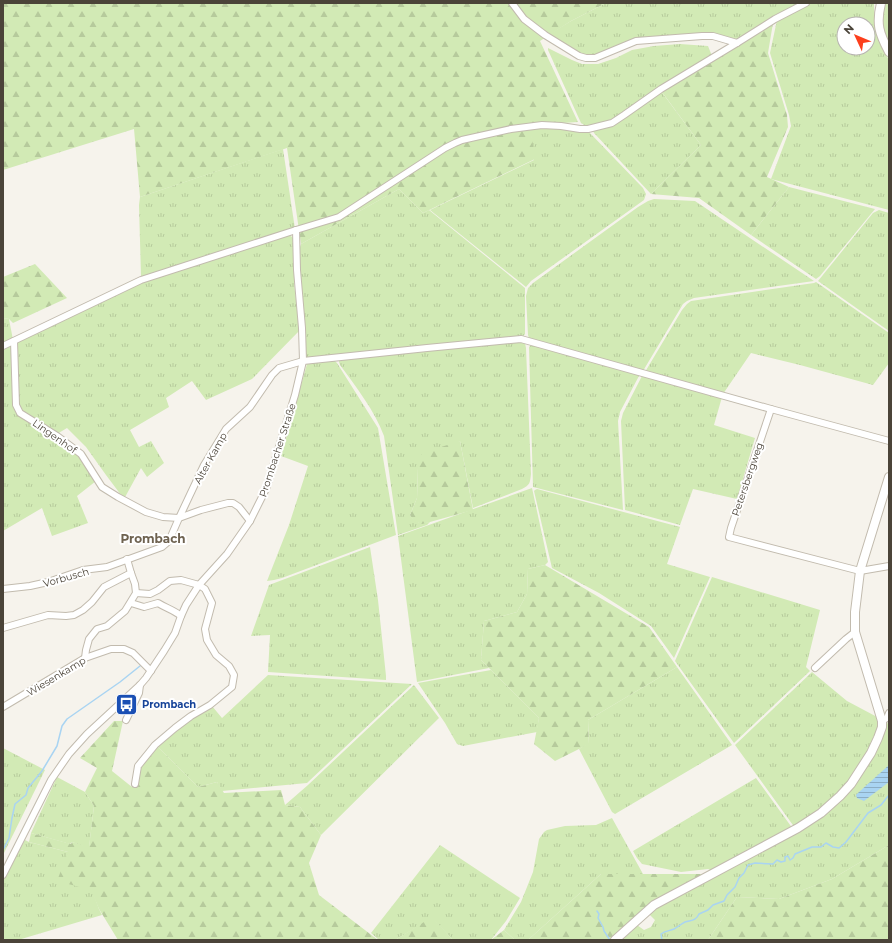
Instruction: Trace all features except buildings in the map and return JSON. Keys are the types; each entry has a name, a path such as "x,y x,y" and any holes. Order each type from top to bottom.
{"street":[{"path":"512,3 524,19 545,35 570,52 586,58 595,58 636,41 714,36 737,43"},
{"path":"3,346 141,280 339,217 455,143 511,129 542,125 588,129 612,123 661,88 775,19 806,3"},
{"path":"881,3 879,12 879,30 889,52"},
{"name":"Prombacher Straße","path":"3,875 51,780 69,754 87,734 140,685 151,671 175,633 186,605 199,585 227,554 250,521 266,488 295,395 303,361 296,230"},
{"name":"Alter Kamp","path":"127,559 162,547 169,541 204,464 226,429 250,407 272,375 279,368 303,361 521,339 771,409"},
{"name":"Lingenhof","path":"14,341 16,405 20,413 57,436 81,454 102,487 146,512 163,517 179,518 201,510 233,503 240,507 250,521"},
{"path":"771,409 889,441"},
{"name":"Petersbergweg","path":"771,409 729,537 860,571"},
{"path":"615,940 654,905 798,828 821,813 851,784 871,753 882,727 882,721 855,632 855,612 860,571 889,477"},
{"path":"85,658 89,639 97,629 107,626 125,611 136,593 135,584 127,559"},
{"name":"Vorbusch","path":"3,589 48,582 83,570 107,567 127,559"},
{"path":"860,571 889,566"},
{"path":"3,628 48,615 74,615 83,610 92,602 104,587 131,573"},
{"path":"135,784 138,766 155,745 175,728 191,716 210,705 232,687 234,675 229,666 216,655 207,640 205,629 212,603 205,590 199,585 181,580 170,581 150,594 136,593"},
{"path":"131,602 144,607 158,603 166,608 176,611 181,616"},
{"path":"815,668 855,632"},
{"name":"Wiesenkamp","path":"3,707 85,658 111,649 124,649 133,653 151,671"},
{"path":"126,720 139,693 140,685"},
{"path":"882,721 887,718 889,713"}],"green space":[{"path":"3,3 606,3 571,21 540,41 578,122 530,125 535,159 423,213 399,189 301,244 287,148 140,197 134,129 3,170"},
{"path":"606,3 802,3 777,14 736,39 726,37 640,39 598,55 588,56 579,54 548,35"},
{"path":"812,3 874,4 874,16 836,16 836,56 876,56 876,31 882,48 889,60 889,210 771,179 791,126 770,53 777,20"},
{"path":"884,3 889,3 889,43 883,23"},
{"path":"773,23 768,53 787,115 788,127 767,177 789,187 751,235 699,198 651,194 701,145 662,92"},
{"path":"680,44 708,46 712,56 623,114 605,122 586,126 581,123 548,50 548,48 582,64 598,64 616,58 632,50 654,46"},
{"path":"661,91 701,145 651,194 593,131"},
{"path":"556,127 589,132 643,188 646,194 644,200 531,281 526,287 430,210 534,160 530,128"},
{"path":"283,149 295,229 143,278 141,276 140,197"},
{"path":"789,187 875,209 816,279 751,235"},
{"path":"399,189 423,213 429,210 525,288 525,334 522,337 306,358 299,250 301,244"},
{"path":"654,199 695,201 814,281 694,298 687,301 683,304 643,371 529,338 526,296 528,288 638,207"},
{"path":"879,210 889,213 889,331 818,281 873,213"},
{"path":"287,235 292,237 294,241 294,284 300,330 252,379 206,400 192,381 166,398 169,407 130,430 139,447 151,441 164,463 147,477 141,468 124,499 86,447 67,428 57,434 21,412 17,404 17,342 128,287"},
{"path":"35,264 67,298 13,323 9,319 3,318 3,277"},
{"path":"816,282 889,333 889,363 873,385 751,353 723,394 645,372 682,310 691,301"},
{"path":"3,318 9,319 13,340 3,345"},
{"path":"507,342 524,342 526,348 531,474 529,483 522,489 473,508 460,441 418,468 417,498 410,515 418,522 430,522 427,525 398,535 384,436 376,417 340,365 339,360"},
{"path":"531,345 640,374 620,412 618,421 623,510 533,487 529,347"},
{"path":"13,346 15,406 81,456 96,481 77,496 88,523 52,536 42,508 3,531 3,347"},
{"path":"334,360 337,363 378,428 396,535 282,578 267,581 289,525 308,466 281,456 307,364"},
{"path":"642,376 722,397 714,425 755,438 737,499 693,489 680,525 625,510 621,421 623,413"},
{"path":"460,441 473,510 422,524 414,521 410,515 417,498 418,468 422,453"},
{"path":"532,488 548,562 545,565 528,569 527,594 517,612 484,621 481,660 489,668 417,682 398,536"},
{"path":"537,489 680,527 667,564 710,577 674,658 651,626 599,593 552,568 534,491"},
{"path":"370,547 378,600 386,680 268,672 270,635 251,636 269,585"},
{"path":"545,565 649,627 677,667 588,720 589,744 555,761 534,744 539,718 481,660 484,621 517,612 527,594 528,569"},
{"path":"712,577 820,610 806,667 810,671 734,743 675,661"},
{"path":"677,667 732,745 615,814 612,812 579,749 589,743 588,720"},
{"path":"491,670 539,718 537,732 463,746 457,744 445,723 418,683"},
{"path":"812,672 847,701 879,718 879,723 876,737 853,777 826,805 795,828 735,745"},
{"path":"268,675 412,684 307,783 222,791 217,782 198,787 157,746 165,737 212,706 222,718"},
{"path":"414,685 439,718 321,835 300,807 285,805"},
{"path":"114,721 123,721 112,771 132,787 141,765 157,746 198,787 217,782 224,793 281,790 285,805 300,807 321,835 309,863 319,895 378,940 118,940 99,909 91,890 57,881 68,852 29,842 31,833 71,844 72,842 89,847 94,806 85,792 97,768 80,758"},
{"path":"887,723 889,724 889,845 832,879 779,899 737,897 708,940 620,940 637,925 644,930 651,927 655,920 649,914 664,904 825,813 876,752"},
{"path":"3,748 45,770 3,855"},
{"path":"57,777 85,792 94,806 89,848 72,842 70,844 31,833"},
{"path":"756,778 793,829 713,871 708,869 681,872 642,864 637,858 633,851"},
{"path":"612,818 643,874 601,874 528,940 515,940 504,930 521,902 533,872 539,839 544,832 565,826 596,825"},
{"path":"25,840 68,852 92,890 102,915 18,940 4,940 3,881"},
{"path":"440,845 520,898 506,921 491,940 453,940 432,918 395,940 379,940 371,933"},
{"path":"889,845 889,940 708,940 737,897 779,899 832,879"},
{"path":"601,874 703,874 636,917 611,940 528,940"},
{"path":"432,917 453,940 395,940"},
{"path":"504,930 515,940 491,940"}],"water":[{"path":"889,765 889,782 864,801 857,798 856,795"}],"waterway":[{"path":"3,850 9,838 15,804 26,795 28,788 42,771 57,746 62,726 67,719 140,666"},
{"path":"662,940 661,934 674,929 685,922 695,919 699,914 708,910 713,905 724,901 727,895 735,887 748,865 755,863 773,864 777,860 781,862 785,861 785,857 788,856 790,860 795,854 812,847 821,847 826,843 833,847 839,848 846,842 868,813 881,805 889,795"},
{"path":"597,911 599,914 598,918 610,940"}],"place":[{"name":"Prombach","path":"126,704"}],"district":[{"name":"Prombach","path":"153,539"}]}
